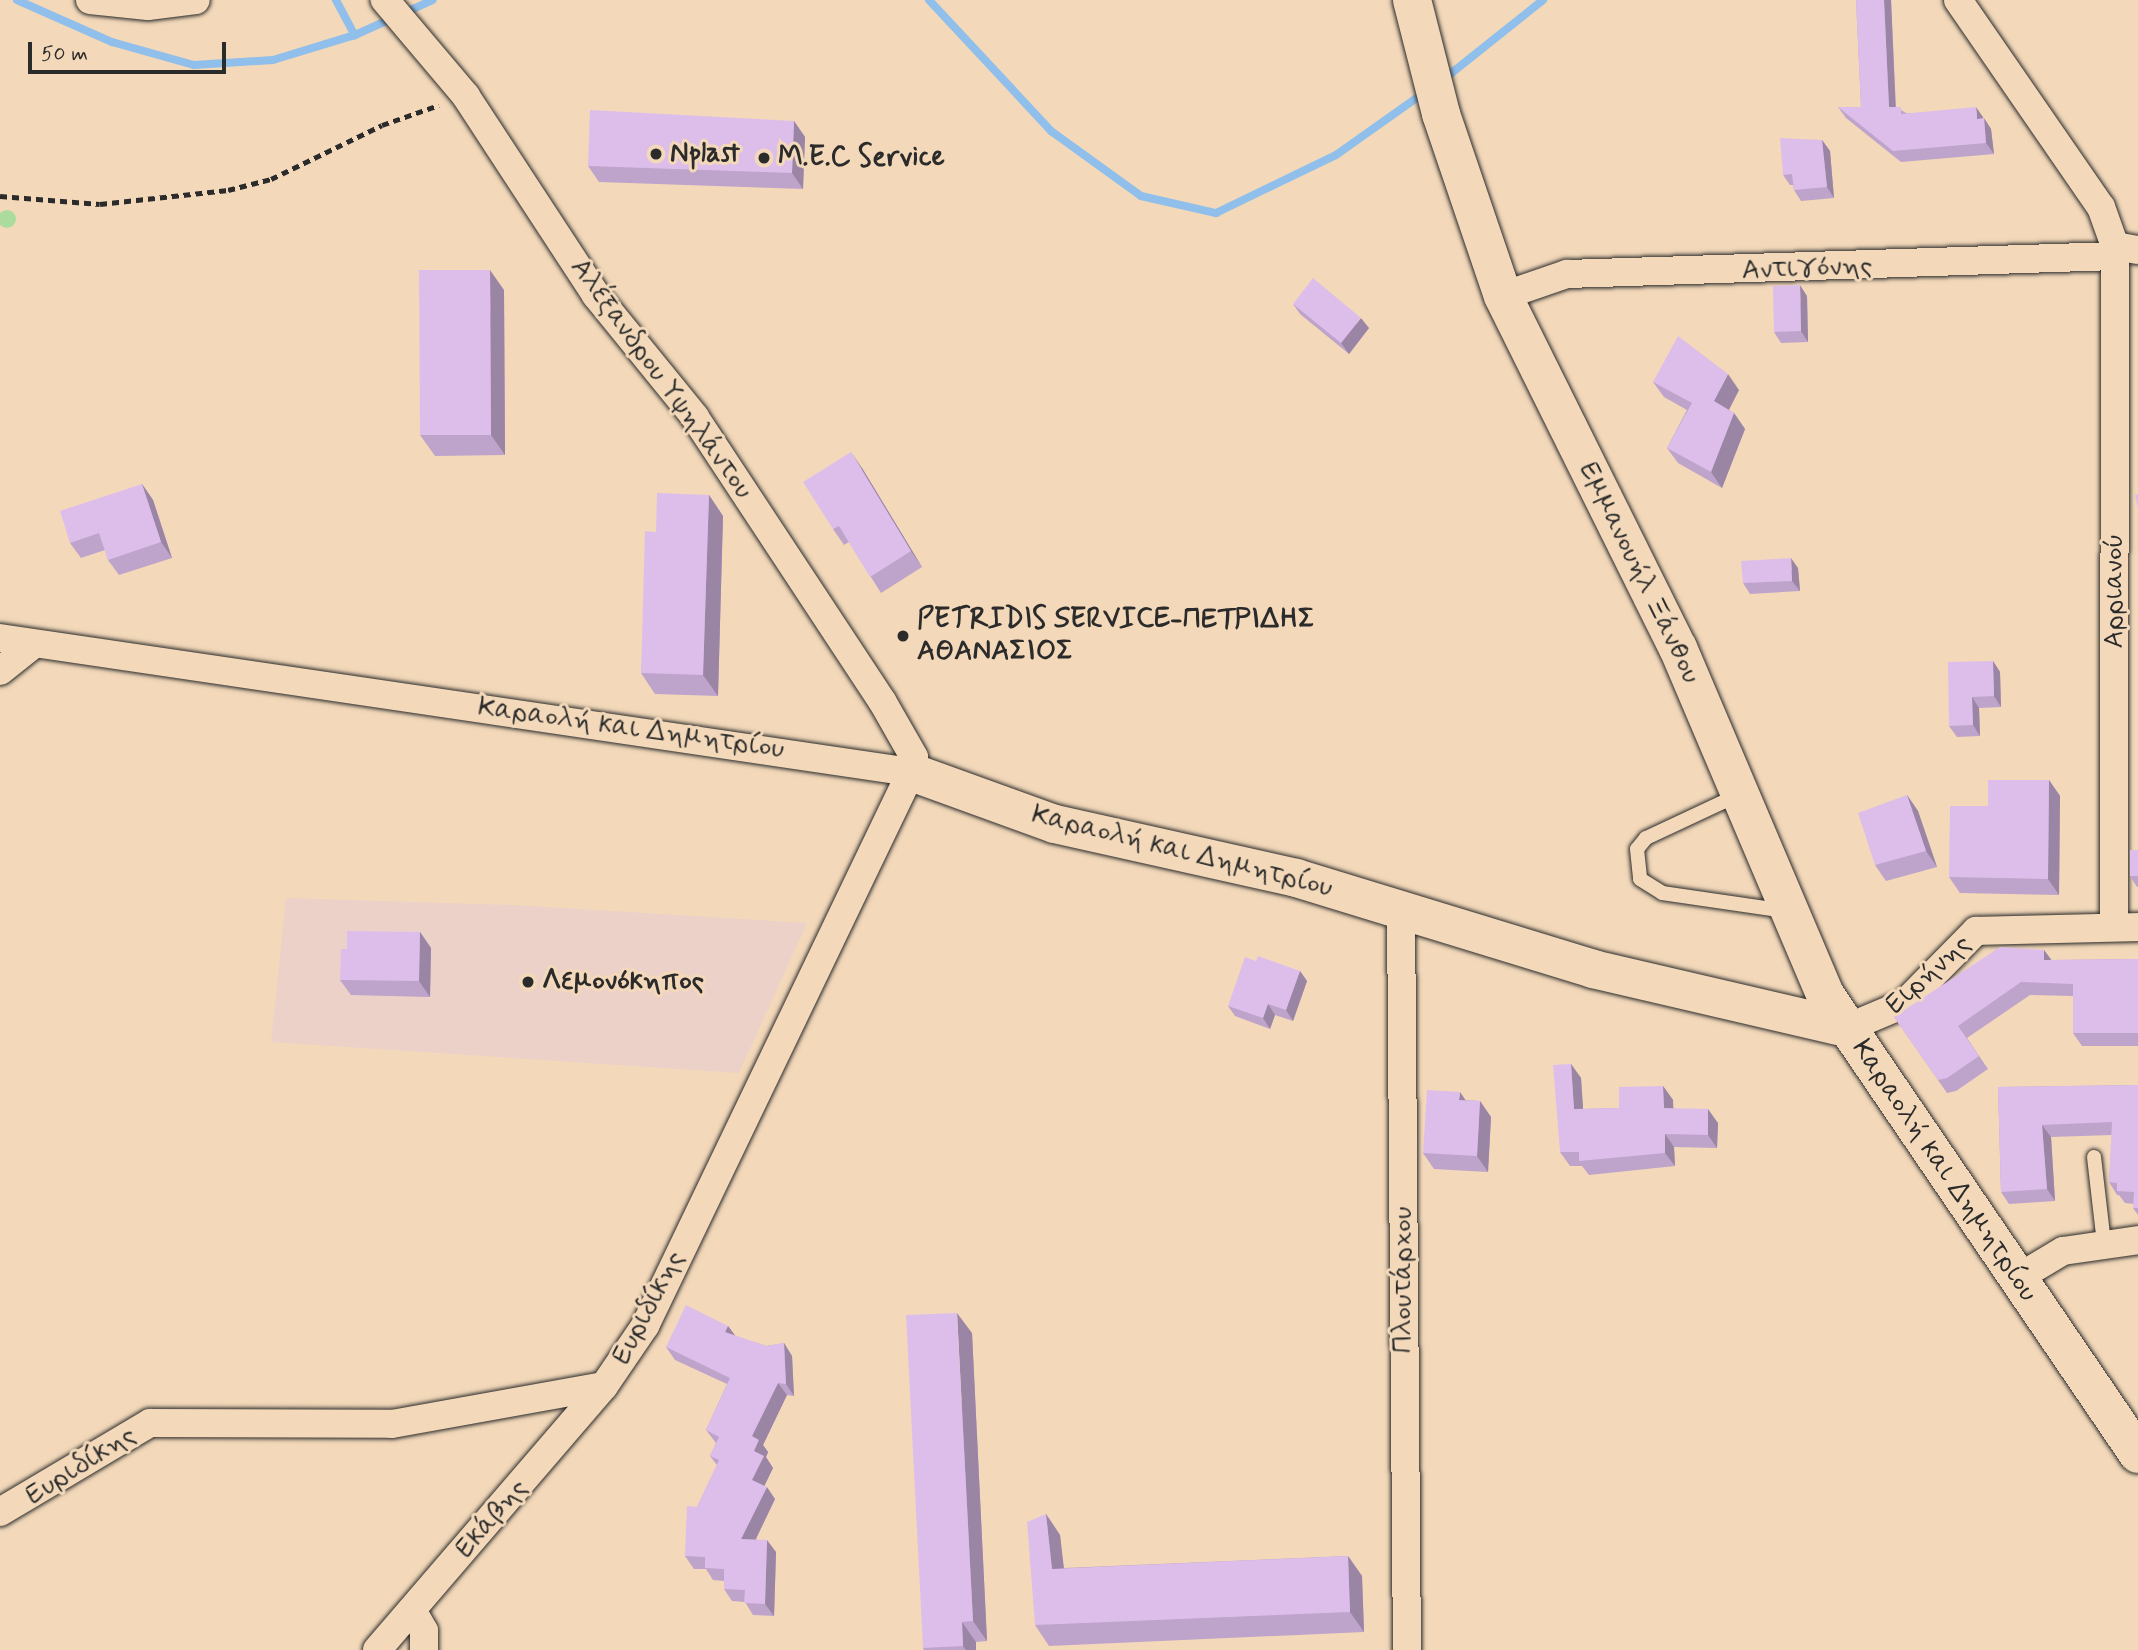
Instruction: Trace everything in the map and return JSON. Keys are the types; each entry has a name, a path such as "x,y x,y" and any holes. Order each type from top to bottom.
{"street":[{"path":"90,0 148,6 196,0"},
{"name":"Αλέξανδρου Υψηλάντου","path":"385,0 404,31 466,96 596,295 695,417 882,701 914,757 911,772"},
{"name":"Εμμανουήλ Ξάνθου","path":"1413,0 1441,114 1503,296 1642,572 1742,793 1791,911 1847,1028"},
{"name":"Αρριανού","path":"1958,0 2101,207 2123,251 2127,637 2126,927"},
{"name":"Αντιγόνης","path":"1503,296 1567,274 2123,251"},
{"name":"Καραολή και Δημητρίου","path":"0,638 911,772 1055,824 1296,878 1593,969 1847,1028 2138,1454"},
{"path":"0,671 34,644"},
{"name":"Ευριδίκης","path":"0,1512 150,1423 392,1424 604,1386 645,1326 911,772"},
{"name":"Πλουτάρχου","path":"1401,910 1407,1650"},
{"name":"Ειρήνης","path":"1847,1028 1904,1004 1976,931 2126,927"},
{"path":"2016,1279 2063,1251 2138,1240"},
{"name":"Εκάβης","path":"377,1650 604,1386"},
{"path":"412,1610 424,1631 424,1650"}],"lane":[{"path":"1742,793 1646,838 1637,849 1640,878 1662,893 1791,911"},
{"path":"2094,1157 2104,1243"}],"path":[{"path":"0,197 100,204 228,190 271,179 382,125 466,96"}],"shaded area":[{"name":"Λεμονόκηπος","path":"286,898 514,905 807,923 739,1073 271,1042"}],"green space":[{"path":"7,210 13,213 16,219 13,225 7,228 1,225 -2,219 1,213"}],"building":[{"path":"1856,0 1884,0 1889,107 1901,107 1901,114 1976,107 1977,119 1984,118 1986,143 1893,151 1838,107 1861,107"},
{"path":"590,110 794,121 792,173 588,166"},
{"path":"1780,138 1822,140 1827,187 1794,190 1792,174 1783,175"},
{"path":"419,270 490,270 491,435 420,435"},
{"path":"1313,278 1361,318 1341,343 1293,304"},
{"path":"1800,285 1801,331 1774,332 1773,286"},
{"path":"1678,336 1728,374 1714,401 1734,413 1711,472 1667,448 1692,403 1653,382"},
{"path":"851,452 911,551 870,577 839,526 833,529 803,482"},
{"path":"142,484 161,542 108,560 99,533 70,543 60,511"},
{"path":"657,493 709,495 703,675 641,673 645,531 656,532"},
{"path":"1791,558 1792,581 1743,583 1741,561"},
{"path":"1993,661 1994,696 1972,697 1973,725 1949,726 1948,662"},
{"path":"1988,780 2049,780 2048,879 1949,877 1950,806 1988,806"},
{"path":"1907,795 1926,851 1875,865 1858,813"},
{"path":"2130,850 2138,850 2138,876 2130,876"},
{"path":"347,931 420,932 419,981 340,980 341,949 347,949"},
{"path":"2000,947 2044,950 2044,960 2138,959 2138,1033 2073,1033 2073,984 2021,982 1958,1026 1979,1056 1947,1078 1938,1080 1894,1017"},
{"path":"1258,956 1300,971 1286,1010 1268,1004 1263,1018 1228,1006 1245,957 1256,961"},
{"path":"1571,1064 1574,1109 1619,1108 1619,1087 1663,1086 1664,1108 1708,1109 1708,1135 1665,1134 1665,1153 1579,1161 1579,1152 1560,1152 1553,1065"},
{"path":"2138,1085 2138,1208 2133,1208 2134,1192 2117,1191 2117,1183 2109,1182 2112,1122 2042,1125 2047,1189 2001,1192 1998,1087"},
{"path":"1427,1090 1460,1092 1459,1100 1480,1101 1477,1156 1423,1153"},
{"path":"686,1305 728,1326 725,1332 767,1346 784,1343 786,1384 778,1383 752,1436 759,1440 754,1451 764,1456 752,1480 767,1487 741,1539 767,1540 765,1604 744,1603 745,1590 724,1589 724,1569 705,1568 705,1557 685,1556 687,1506 697,1507 719,1460 710,1456 719,1437 706,1430 730,1378 666,1347"},
{"path":"957,1313 973,1621 962,1622 963,1646 923,1648 906,1315"},
{"path":"1046,1514 1052,1569 1348,1556 1350,1612 1035,1625 1027,1522"}],"waterway":[{"path":"17,0 112,42 194,65 273,60 355,35 433,0"},
{"path":"336,0 355,35"},
{"path":"929,0 1051,131 1141,196 1216,213 1336,155 1425,92"},
{"path":"1444,79 1543,0"}],"place":[{"name":"Nplast","path":"656,154"},
{"name":"M.E.C Service","path":"764,158"},
{"name":"PETRIDIS SERVICE-ΠΕΤΡΙΔΗΣ ΑΘΑΝΑΣΙΟΣ","path":"903,636"},
{"name":"Λεμονόκηπος","path":"528,982"}]}
